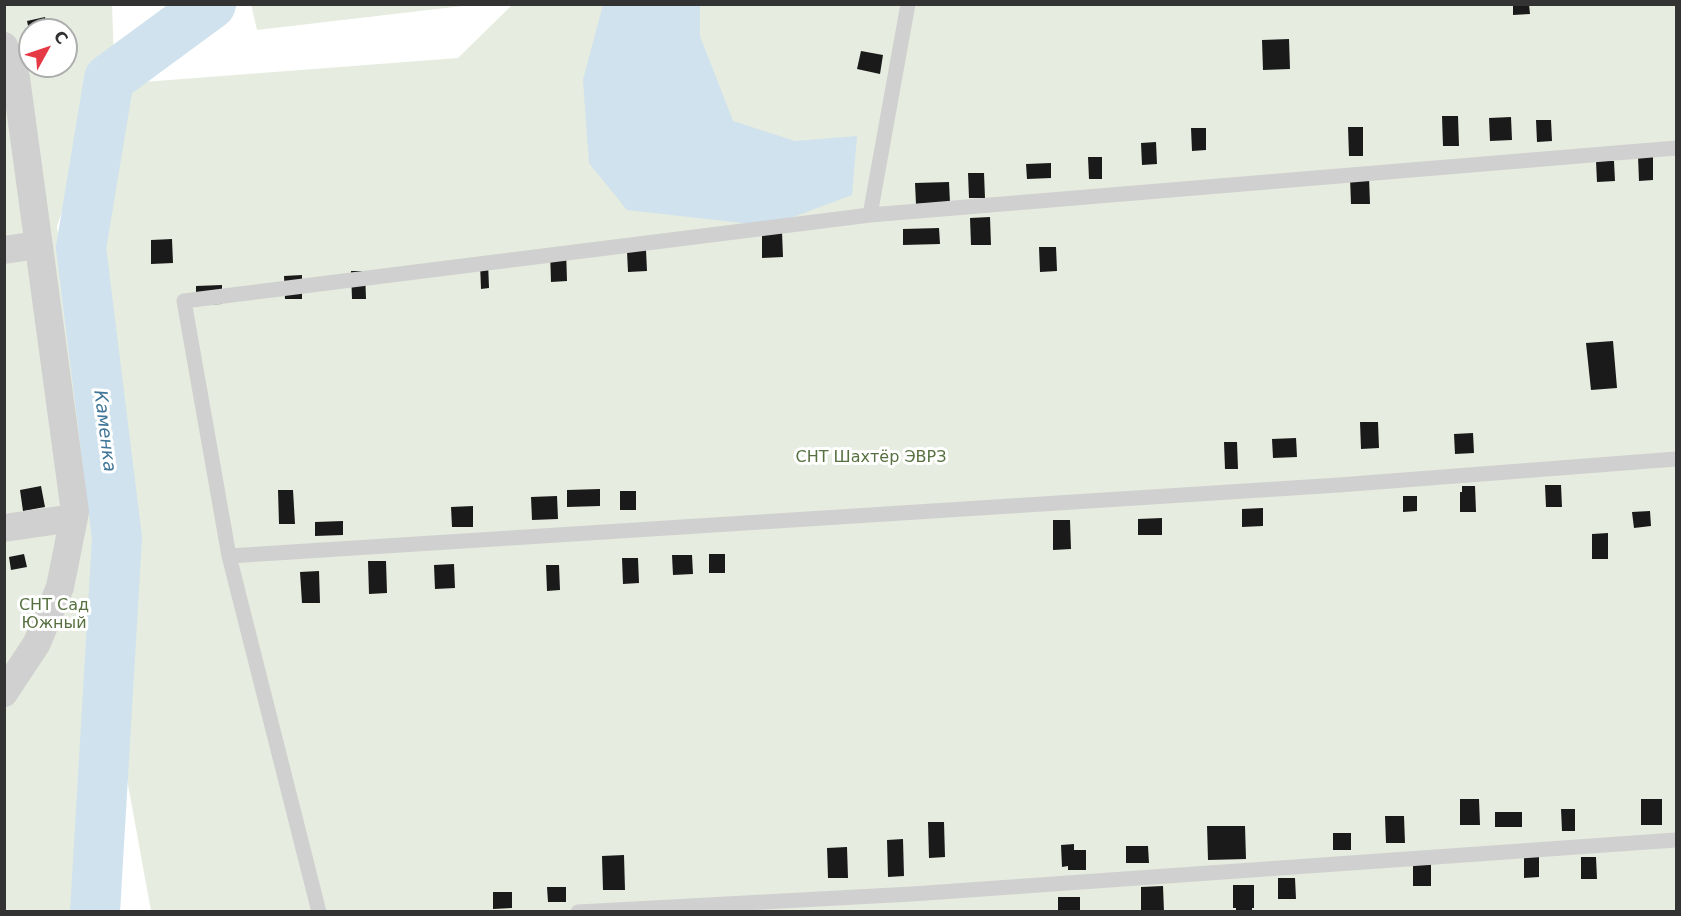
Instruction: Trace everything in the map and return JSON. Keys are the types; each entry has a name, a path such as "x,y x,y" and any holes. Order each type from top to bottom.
{"street":[{"path":"4,46 16,78 75,512 60,587 37,643 4,693"},
{"path":"4,250 37,245"},
{"path":"4,528 73,518"}],"lane":[{"path":"870,215 908,4"},
{"path":"319,912 230,556 184,301 870,215 1677,148"},
{"path":"230,556 1339,485 1677,459"},
{"path":"578,912 924,893 1677,840"}],"green space":[{"path":"251,4 471,4 471,5 257,30"},
{"name":"СНТ Сад Южный","path":"5,5 112,5 114,62 57,226 104,615 71,911 5,912"},
{"name":"СНТ Шахтёр ЭВРЗ","path":"512,5 1676,5 1676,911 151,911 125,768 65,228 117,84 458,58"}],"water":[{"path":"603,5 700,5 700,36 733,121 795,141 857,136 852,195 769,226 627,210 589,163 583,80"}],"building":[{"path":"1513,4 1529,4 1530,14 1513,15"},
{"path":"1289,39 1290,69 1263,70 1262,40"},
{"path":"861,51 883,55 880,74 857,69"},
{"path":"1442,116 1458,116 1459,146 1443,146"},
{"path":"1511,117 1512,140 1490,141 1489,118"},
{"path":"1536,120 1551,120 1552,141 1537,142"},
{"path":"1348,127 1363,127 1363,156 1349,156"},
{"path":"1191,128 1206,128 1206,150 1192,151"},
{"path":"1156,142 1157,164 1142,165 1141,143"},
{"path":"1638,156 1653,156 1653,180 1639,181"},
{"path":"1088,157 1102,157 1102,179 1089,179"},
{"path":"1596,161 1614,161 1615,181 1597,182"},
{"path":"1051,163 1051,178 1027,179 1026,164"},
{"path":"968,173 984,173 985,198 969,198"},
{"path":"1350,177 1369,177 1370,204 1351,204"},
{"path":"949,182 950,203 916,204 915,183"},
{"path":"990,217 991,245 971,245 970,218"},
{"path":"939,228 940,244 903,245 903,229"},
{"path":"782,232 783,257 762,258 762,233"},
{"path":"172,239 173,263 151,264 151,240"},
{"path":"1039,247 1056,247 1057,271 1040,272"},
{"path":"566,249 567,281 551,282 550,250"},
{"path":"646,250 647,271 628,272 627,251"},
{"path":"488,262 489,288 481,289 480,263"},
{"path":"351,271 365,271 366,299 352,299"},
{"path":"302,275 302,299 285,299 284,276"},
{"path":"222,285 222,304 196,305 196,286"},
{"path":"1613,341 1617,388 1591,390 1586,343"},
{"path":"1360,422 1378,422 1379,448 1361,449"},
{"path":"1473,433 1474,453 1455,454 1454,434"},
{"path":"1296,438 1297,457 1273,458 1272,439"},
{"path":"1224,442 1237,442 1238,469 1225,469"},
{"path":"1545,485 1561,485 1562,507 1546,507"},
{"path":"41,486 45,507 23,511 20,490"},
{"path":"1462,486 1475,486 1476,512 1460,512"},
{"path":"600,489 600,506 567,507 567,490"},
{"path":"278,490 293,490 295,524 279,524"},
{"path":"620,491 636,491 636,510 620,510"},
{"path":"557,496 558,519 532,520 531,497"},
{"path":"1403,496 1417,496 1417,511 1403,512"},
{"path":"473,506 473,527 452,527 451,507"},
{"path":"1263,508 1263,526 1242,527 1242,509"},
{"path":"1650,511 1651,526 1634,528 1632,512"},
{"path":"1162,518 1162,535 1138,535 1138,519"},
{"path":"1053,520 1070,520 1071,549 1053,550"},
{"path":"343,521 343,535 315,536 315,522"},
{"path":"1608,533 1608,559 1592,559 1592,534"},
{"path":"24,554 27,567 11,570 9,557"},
{"path":"709,554 725,554 725,573 709,573"},
{"path":"672,555 692,555 693,574 673,575"},
{"path":"622,558 638,558 639,583 623,584"},
{"path":"368,561 386,561 387,593 369,594"},
{"path":"454,564 455,588 435,589 434,565"},
{"path":"546,565 559,565 560,590 547,591"},
{"path":"319,571 320,603 302,603 300,572"},
{"path":"1460,799 1479,799 1480,825 1460,825"},
{"path":"1641,799 1662,799 1662,825 1641,825"},
{"path":"1561,809 1575,809 1575,831 1562,831"},
{"path":"1495,812 1522,812 1522,827 1495,827"},
{"path":"1385,816 1404,816 1405,843 1386,843"},
{"path":"928,822 944,822 945,857 929,858"},
{"path":"1207,826 1245,826 1246,859 1208,860"},
{"path":"1333,833 1351,833 1351,850 1333,850"},
{"path":"903,839 904,876 888,877 887,840"},
{"path":"1074,844 1074,850 1086,850 1086,870 1068,870 1068,866 1062,867 1061,845"},
{"path":"1126,846 1148,846 1149,863 1126,863"},
{"path":"847,847 848,878 828,878 827,848"},
{"path":"624,855 625,890 603,890 602,856"},
{"path":"1524,856 1539,856 1539,877 1524,878"},
{"path":"1581,857 1596,857 1597,879 1581,879"},
{"path":"1413,862 1431,862 1431,886 1413,886"},
{"path":"1278,878 1295,878 1296,899 1278,899"},
{"path":"1233,885 1254,885 1252,911 1236,911 1236,908 1233,908"},
{"path":"1163,886 1164,912 1141,912 1141,887"},
{"path":"547,887 566,887 566,902 548,902"},
{"path":"493,892 512,892 512,908 493,909"},
{"path":"1058,897 1080,897 1080,912 1058,912"}],"waterway":[{"name":"Каменка","path":"95,912 117,538 81,248 109,79 211,4"}]}
